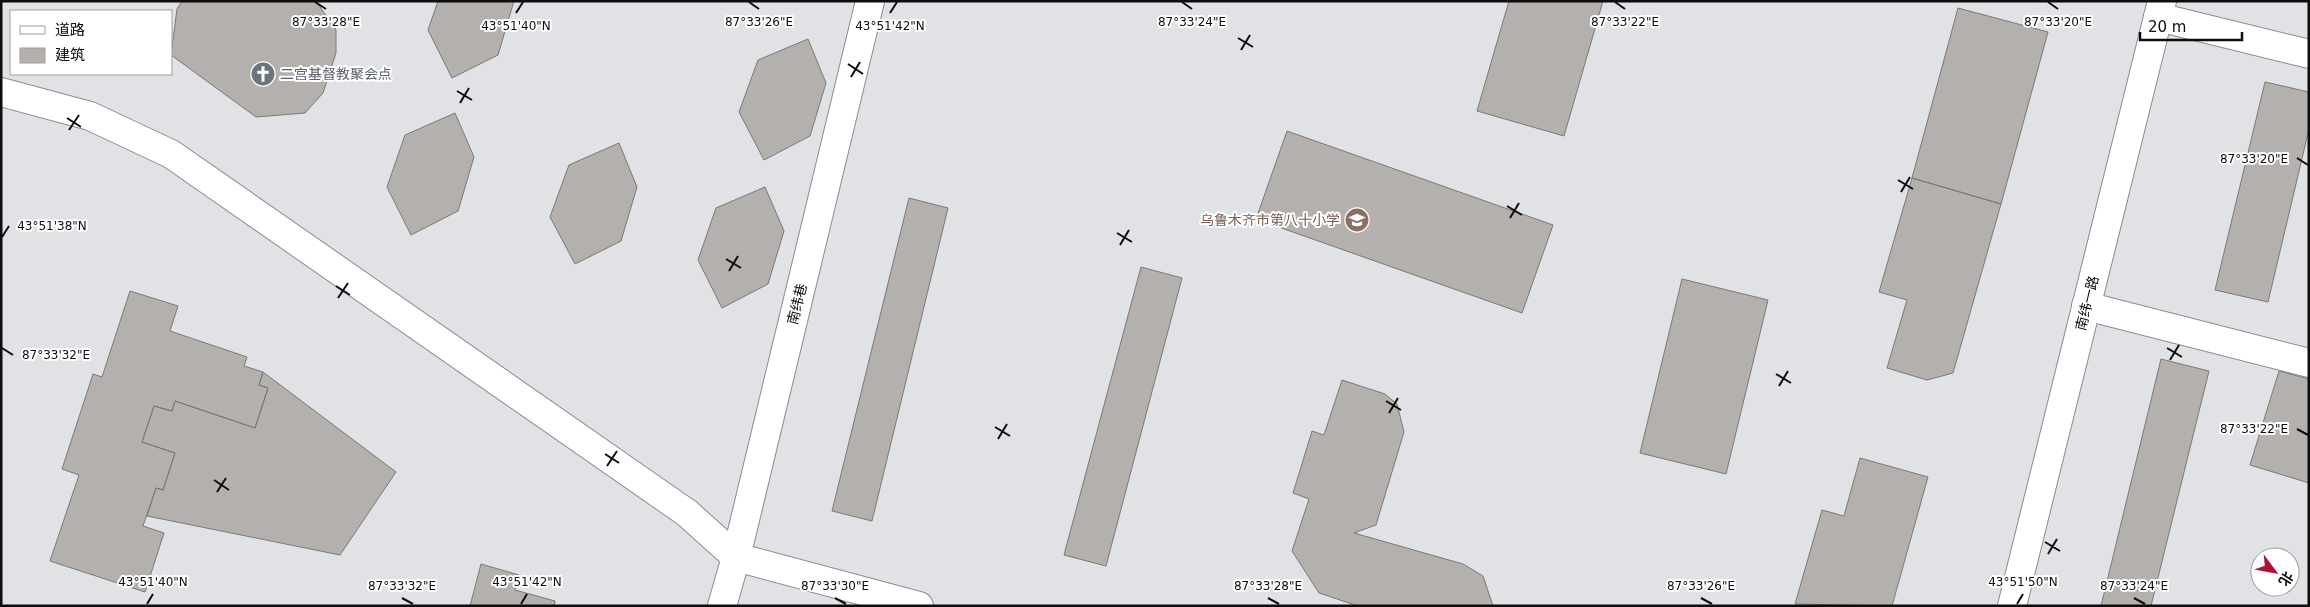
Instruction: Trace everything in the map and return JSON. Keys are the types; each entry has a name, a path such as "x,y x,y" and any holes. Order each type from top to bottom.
{"street":[{"name":"南纬巷","path":"722,606 736,557 870,1"},
{"path":"2160,9 2309,54"},
{"name":"南纬一路","path":"2012,606 2160,9"},
{"path":"1,92 90,116 171,154 687,513 736,557 919,606"},
{"path":"2086,306 2309,363"}],"building":[{"name":"二宫基督教聚会点","path":"182,1 316,1 336,30 336,53 323,93 305,113 256,117 172,56 177,9"},
{"path":"438,1 514,1 498,55 452,78 428,30"},
{"path":"1509,1 1603,1 1564,136 1477,111"},
{"path":"1958,8 2048,32 2001,204 1912,178"},
{"path":"808,39 826,83 810,136 764,160 739,112 758,60"},
{"path":"2265,82 2309,92 2309,129 2268,302 2215,290"},
{"path":"455,113 474,157 458,211 411,235 387,187 405,135"},
{"path":"1287,131 1553,225 1522,313 1256,219"},
{"path":"619,143 637,187 621,241 575,264 550,217 569,165"},
{"path":"1912,178 2001,204 1953,373 1927,380 1887,368 1907,300 1879,292"},
{"path":"765,187 784,231 768,284 722,308 698,260 716,208"},
{"path":"909,198 948,208 872,521 832,511"},
{"path":"1141,267 1182,278 1106,566 1064,555"},
{"path":"1682,279 1768,300 1726,474 1640,453"},
{"path":"130,291 178,306 170,331 247,357 244,366 263,372 259,385 268,388 255,428 175,401 172,411 154,406 142,442 175,453 163,490 156,488 143,526 164,533 145,592 50,561 79,475 62,469 93,374 102,377"},
{"path":"2161,359 2209,371 2151,606 2101,606"},
{"path":"2279,371 2309,379 2309,483 2250,465"},
{"path":"263,372 396,472 340,555 147,516 156,488 163,490 175,453 142,442 154,406 172,411 175,401 255,428 268,388 259,385"},
{"path":"1342,380 1385,394 1397,404 1404,432 1376,525 1354,533 1463,564 1483,576 1493,606 1358,606 1319,593 1292,551 1309,499 1293,493 1312,431 1324,435"},
{"path":"1860,458 1928,477 1892,606 1795,604 1822,510 1844,516"},
{"path":"481,564 519,575 515,590 555,601 554,606 470,606"}],"place":[{"name":"二宫基督教聚会点","path":"263,74"},
{"name":"乌鲁木齐市第八十小学","path":"1357,220"}]}
